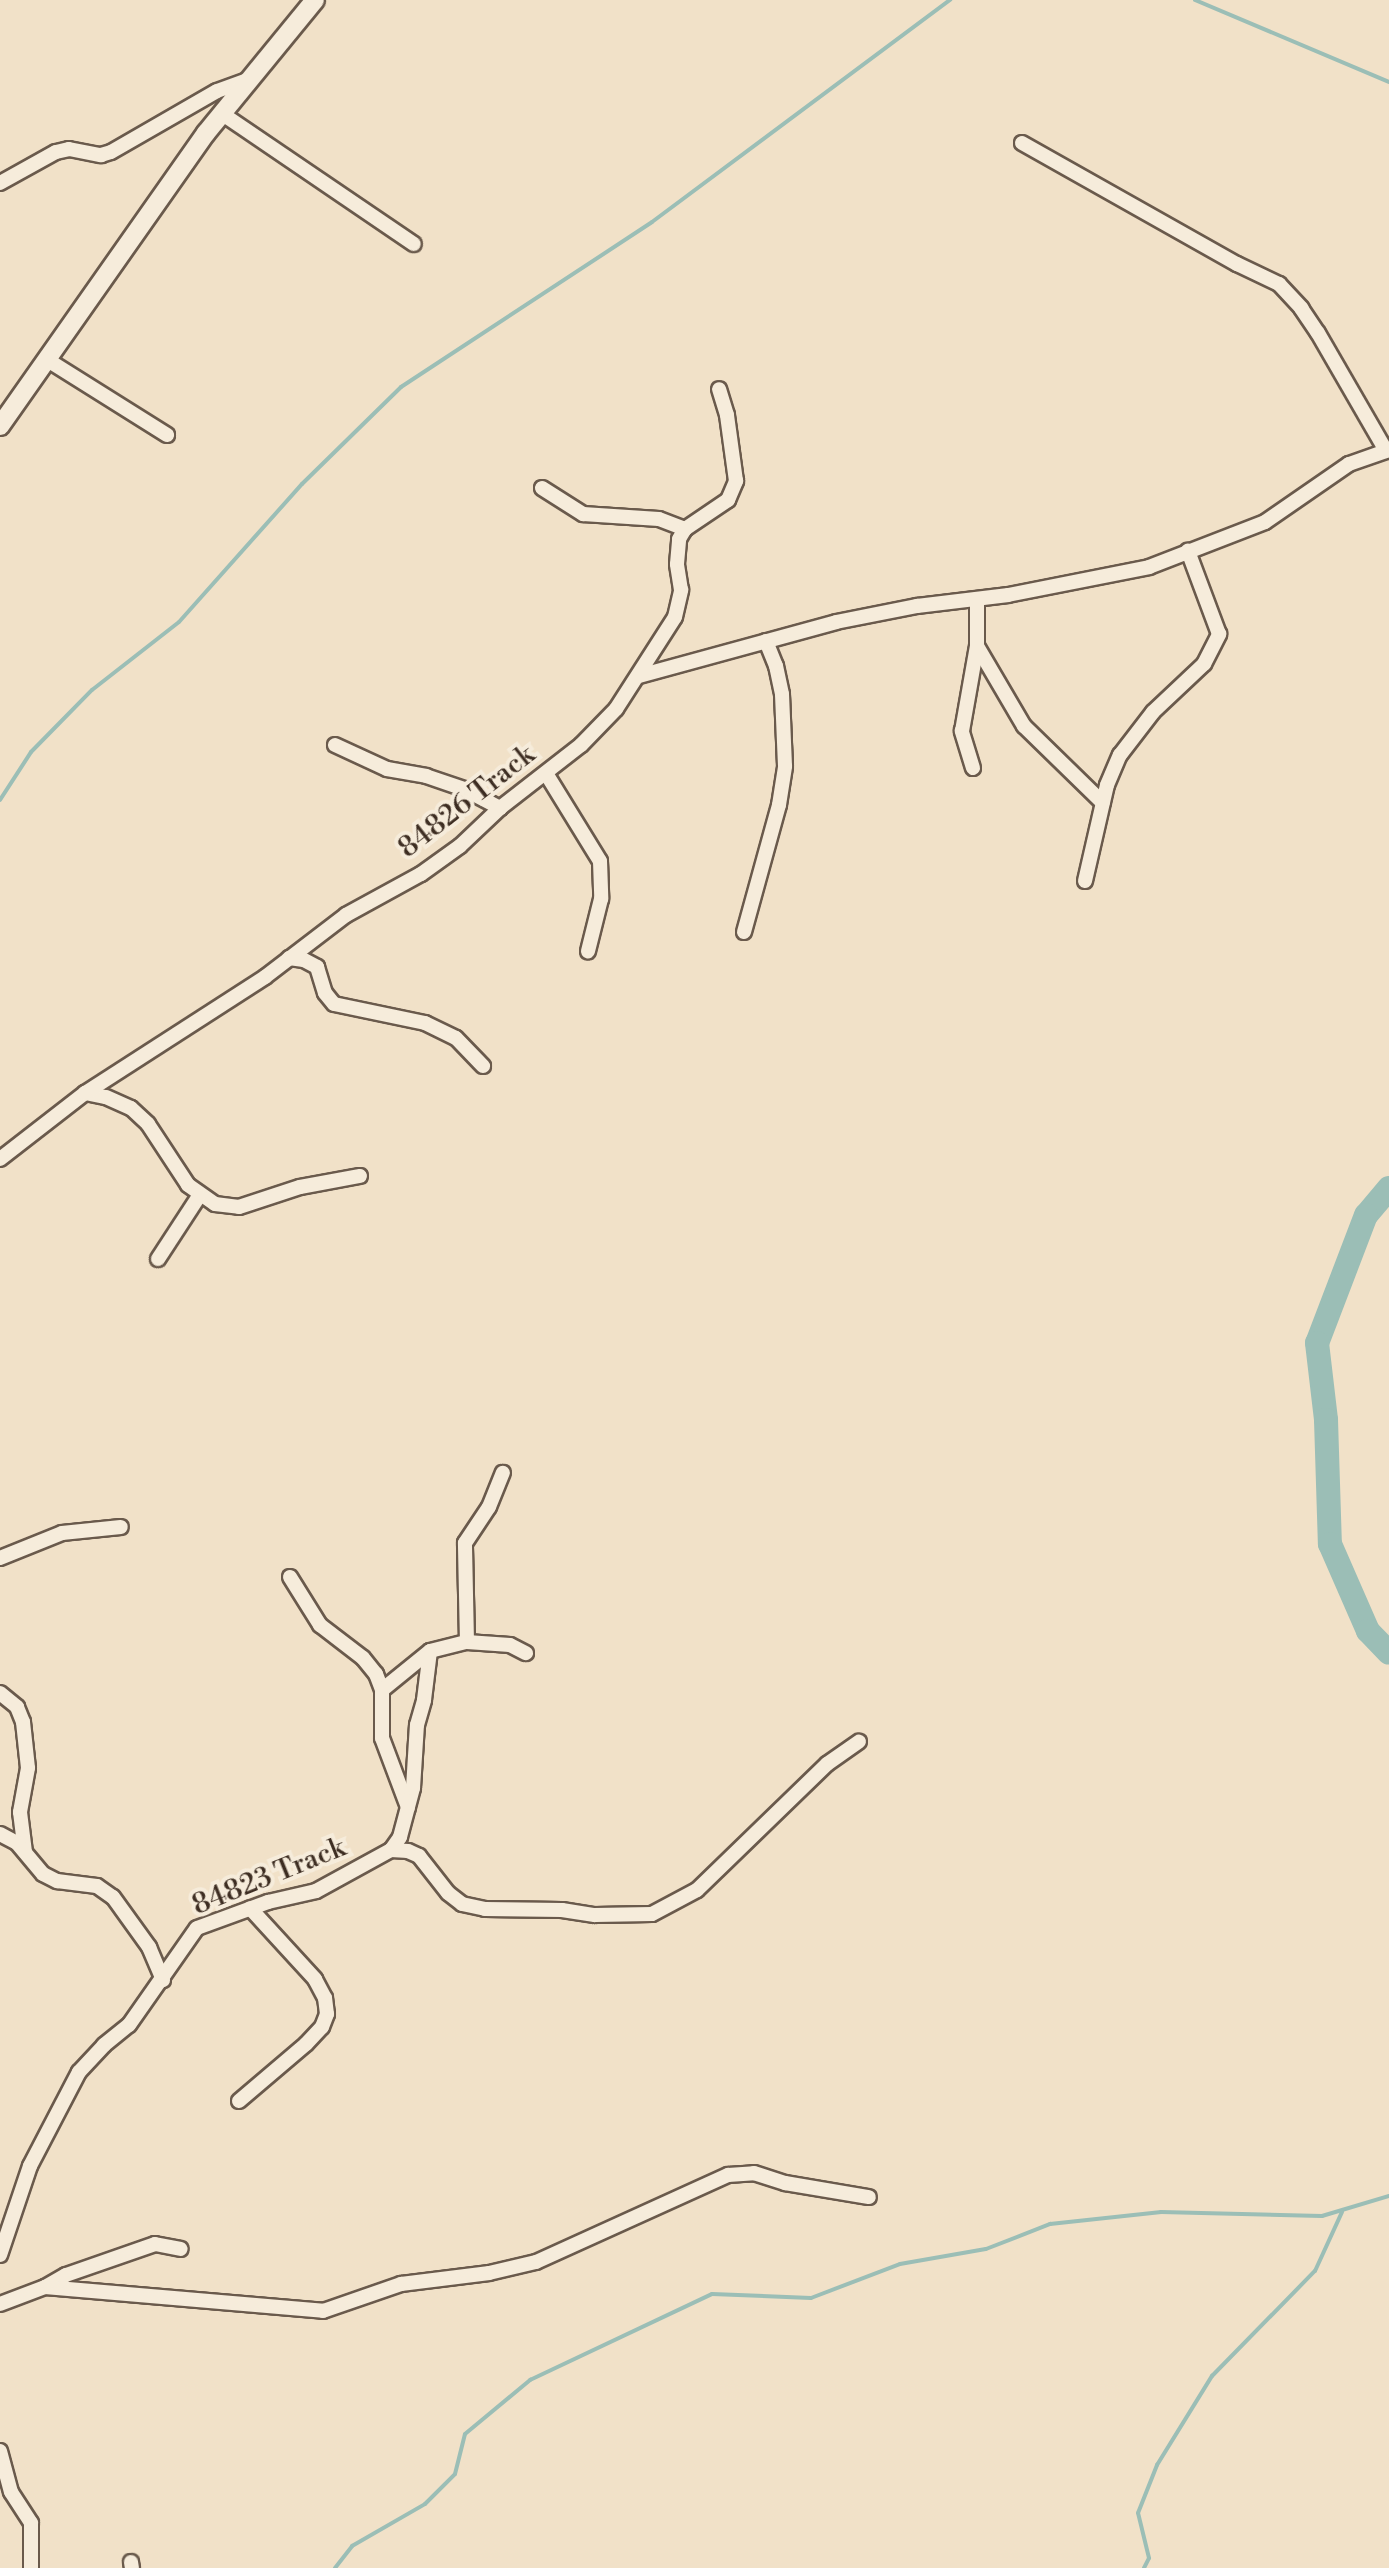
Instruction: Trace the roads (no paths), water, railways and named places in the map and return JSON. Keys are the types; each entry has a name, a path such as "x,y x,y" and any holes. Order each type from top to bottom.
{"street":[{"path":"0,426 221,113 315,0"},
{"path":"0,183 56,152 69,149 101,155 111,152 217,91 245,81"},
{"path":"221,113 414,244"},
{"path":"639,676 836,622 1149,567 1265,522 1349,464 1388,451 1318,333 1279,284 1237,264 1022,143"},
{"path":"46,359 167,435"},
{"path":"542,488 583,514 667,520 685,529 728,500 736,481 727,415 719,389"},
{"name":"84826 Track","path":"0,1159 85,1093 289,958 346,915 421,874 460,846 500,808 547,775 616,709 675,617 681,590 676,547 685,529"},
{"path":"1085,881 1103,803 1120,755 1135,731 1180,690 1215,646 1219,634 1216,621 1202,596 1188,551"},
{"path":"973,768 962,731 977,646 977,599"},
{"path":"744,932 779,805 785,766 782,694 766,641"},
{"path":"977,646 1024,726 1103,803"},
{"path":"335,745 387,769 426,776 464,789 500,808"},
{"path":"547,775 600,861 603,875 601,899 588,951"},
{"path":"289,958 317,967 325,993 334,1004 425,1023 456,1038 483,1066"},
{"path":"85,1093 106,1097 131,1108 148,1124 188,1185 199,1196 215,1204 239,1207 300,1187 360,1176"},
{"path":"158,1259 199,1196"},
{"path":"467,1642 465,1543 489,1507 503,1473"},
{"path":"0,1558 62,1533 121,1527"},
{"path":"290,1577 320,1625 363,1658 382,1690 382,1738 408,1807"},
{"path":"382,1690 430,1651 467,1642 510,1645 526,1653"},
{"path":"391,1850 400,1837 408,1807 430,1651"},
{"path":"0,1693 17,1707 23,1722 28,1768 20,1812 25,1852"},
{"path":"391,1850 408,1851 419,1856 448,1893 462,1904 485,1909 562,1910 595,1915 652,1914 697,1890 827,1764 859,1742"},
{"path":"0,1834 17,1843 43,1874 57,1881 97,1886 113,1897 149,1947 163,1980"},
{"name":"84823 Track","path":"0,2255 30,2166 79,2072 104,2045 129,2025 197,1928 250,1908 316,1891 391,1850"},
{"path":"239,2101 306,2044 322,2027 327,2014 325,1998 315,1979 250,1908"},
{"path":"45,2287 323,2311 401,2284 489,2273 536,2262 728,2175 754,2173 785,2183 869,2197"},
{"path":"0,2304 45,2287 66,2275 155,2244 181,2249"},
{"path":"0,2451 11,2492 31,2523 31,2568"}],"waterway":[{"path":"0,800 31,752 92,690 179,622 302,484 401,387 652,222 950,0"},
{"path":"1195,0 1389,82"},
{"path":"1389,1188 1366,1215 1317,1343 1326,1420 1330,1544 1368,1631 1389,1653"},
{"path":"335,2568 352,2546 425,2504 455,2474 465,2434 530,2380 712,2294 811,2298 900,2264 986,2249 1050,2224 1161,2212 1322,2216 1389,2196"},
{"path":"1144,2568 1149,2558 1138,2513 1157,2465 1212,2376 1315,2271 1342,2212"}]}
